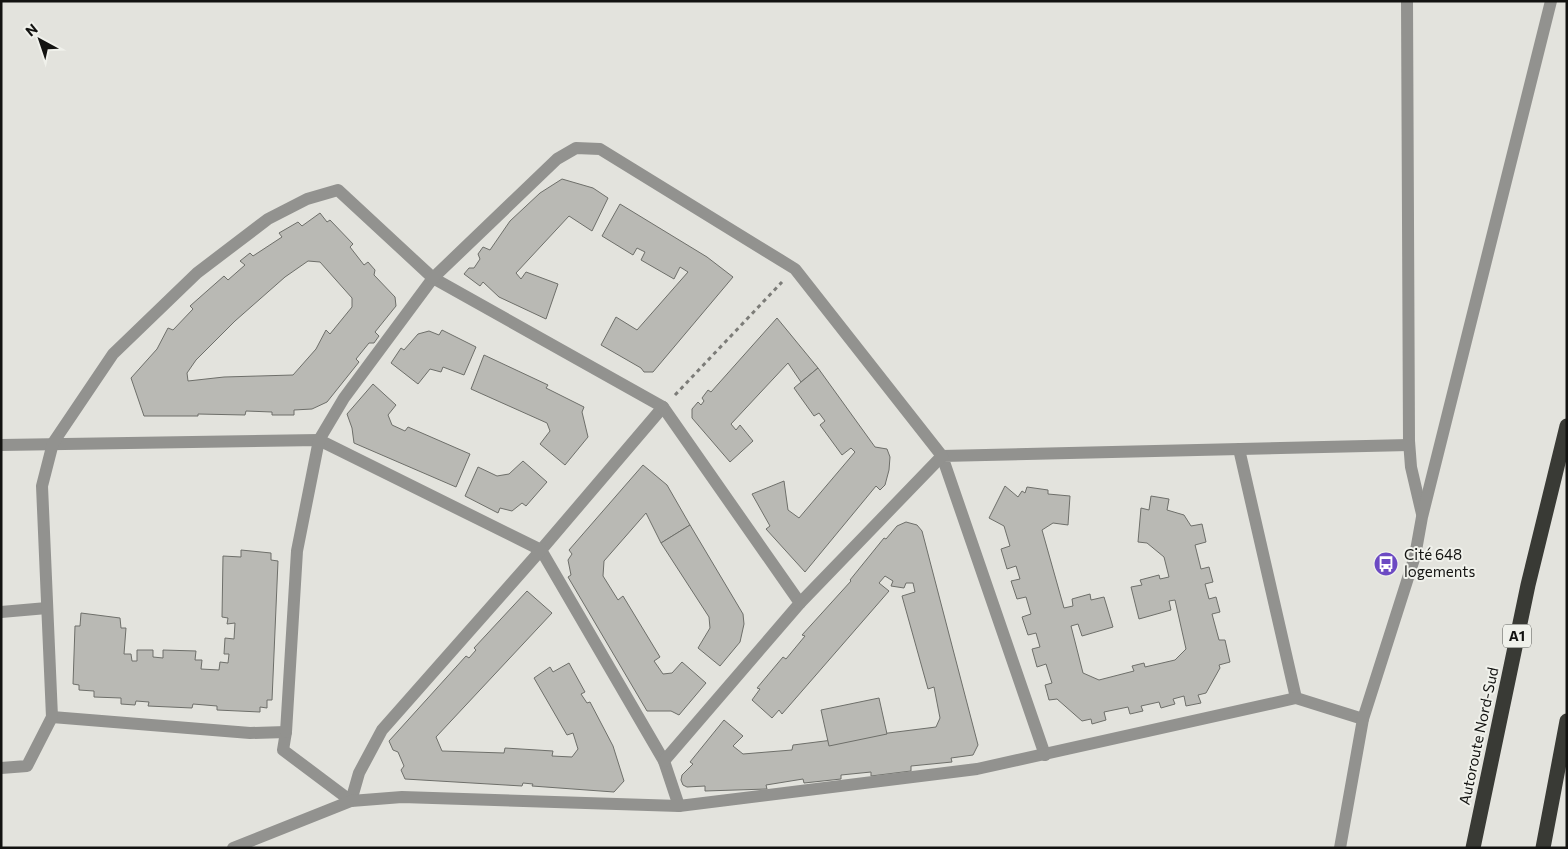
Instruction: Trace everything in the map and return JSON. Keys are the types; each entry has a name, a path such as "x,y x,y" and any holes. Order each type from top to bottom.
{"highway":[{"name":"Autoroute Nord-Sud","path":"1473,848 1528,585 1567,426"},
{"path":"1543,848 1567,721"}],"street":[{"path":"1408,1 1407,355 1409,445 1411,467 1422,517"},
{"path":"1340,848 1364,719 1415,556 1422,517 1551,1"},
{"path":"351,801 283,750 286,732 297,551 319,440 344,398 433,278 557,159 576,148 600,149 795,269 942,456 1045,754"},
{"path":"1,768 27,766 52,717 42,486 53,443 113,354 197,272 268,219 307,199 338,190 433,278 663,407 800,603"},
{"path":"351,801 359,772 382,730 541,550 663,407"},
{"path":"1,445 319,440 541,550 664,761 679,806"},
{"path":"664,761 800,603 942,456 1409,445"},
{"path":"1239,449 1296,698"},
{"path":"1,612 47,608"},
{"path":"233,848 351,801 412,798 679,806 977,769 1296,698 1364,719"},
{"path":"52,717 250,733 286,732"}],"path":[{"path":"663,407 795,269"}],"building":[{"path":"562,179 593,188 608,198 592,231 569,216 516,273 521,279 526,272 558,284 546,319 499,297 483,282 480,286 464,274 469,268 474,268 480,259 478,254 483,247 490,250 510,221 540,193"},
{"path":"620,204 707,257 733,277 653,372 644,372 641,368 601,345 616,317 637,330 688,272 680,267 674,279 641,260 645,252 637,248 633,255 602,236"},
{"path":"320,213 327,222 330,220 353,244 350,247 364,265 368,262 375,270 374,275 395,297 396,306 375,332 379,336 374,343 369,343 356,359 359,362 327,402 312,409 294,410 294,415 272,415 272,412 246,411 245,415 144,416 131,378 157,349 168,328 173,330 193,309 190,306 224,276 228,280 245,265 240,261 250,253 253,256 282,237 279,233 298,222 302,226","holes":["308,261 320,262 352,298 352,307 330,334 326,330 316,349 293,375 224,377 188,381 187,373 196,360 235,321 285,277"]},
{"path":"777,318 818,368 801,382 788,363 731,424 736,430 740,425 753,441 730,462 692,418 692,409 698,402 701,405 704,401 702,398 708,390 711,392"},
{"path":"442,330 476,347 464,375 443,367 441,372 430,369 418,384 391,363 401,348 404,350 418,334 429,331 439,335"},
{"path":"484,355 548,385 546,388 584,407 582,412 588,437 565,465 540,444 550,431 547,423 471,389"},
{"path":"818,368 875,447 887,449 890,457 885,485 880,490 876,486 805,572 766,529 770,526 752,494 784,481 788,510 799,518 855,452 851,448 842,455 820,425 825,421 819,413 814,416 794,388"},
{"path":"373,384 396,405 388,415 392,425 405,431 408,427 470,454 456,487 354,443 352,428 347,414"},
{"path":"523,461 547,482 526,506 522,503 512,511 500,508 498,513 465,496 478,467 497,476 509,474"},
{"path":"643,465 667,485 690,525 661,543 646,513 604,561 603,576 618,600 623,596 660,657 654,661 663,674 672,673 682,662 706,683 679,715 671,711 647,711 568,577 571,575 568,560 572,554 569,550"},
{"path":"1005,486 1018,497 1022,491 1025,493 1027,487 1048,490 1048,494 1070,496 1068,525 1053,523 1042,530 1064,608 1073,606 1072,599 1090,594 1091,600 1104,597 1113,627 1082,636 1078,624 1071,626 1083,673 1099,680 1134,671 1132,666 1144,663 1145,667 1175,660 1186,649 1175,600 1169,601 1171,610 1139,619 1131,587 1142,585 1140,580 1159,575 1160,579 1169,577 1164,557 1147,543 1138,542 1141,508 1149,510 1151,496 1169,499 1167,510 1184,515 1191,526 1202,524 1206,542 1195,545 1201,569 1209,567 1213,582 1205,584 1209,599 1216,597 1220,612 1212,614 1219,640 1225,640 1230,662 1219,665 1220,668 1206,693 1198,695 1201,703 1186,706 1184,696 1173,699 1175,704 1161,708 1159,702 1141,706 1143,711 1130,714 1128,707 1104,712 1106,720 1092,724 1091,719 1082,721 1057,699 1049,700 1045,685 1052,683 1046,664 1037,667 1032,649 1040,647 1036,633 1028,635 1022,617 1031,614 1026,597 1017,599 1011,581 1020,579 1016,566 1007,569 1001,549 1010,546 1004,526 989,518"},
{"path":"906,522 917,525 922,531 978,745 973,755 951,758 952,762 911,766 911,771 871,776 871,772 841,775 841,779 804,783 803,779 766,785 767,789 705,791 705,786 687,787 683,785 682,775 693,764 690,762 724,720 743,736 733,746 743,754 792,750 793,745 936,727 940,718 934,687 928,689 902,596 915,592 913,583 906,583 904,588 891,586 893,581 885,576 879,583 889,591 782,714 779,710 772,718 752,700 760,689 757,688 783,657 786,659 805,636 802,635 851,581 884,538 886,539 897,526"},
{"path":"690,525 743,614 744,624 740,642 720,666 698,648 710,628 709,617 661,543"},
{"path":"241,550 271,553 271,560 278,561 272,700 267,700 267,708 260,707 260,712 217,710 217,706 193,704 192,708 148,706 149,702 136,701 135,705 121,704 121,698 94,697 94,691 79,690 79,685 73,684 75,626 80,626 81,613 120,618 121,628 126,628 124,654 131,654 132,661 137,661 137,650 153,650 153,657 163,658 163,650 196,651 195,660 202,660 201,669 219,670 220,662 228,663 229,654 224,654 225,638 234,639 235,623 227,624 228,618 222,617 223,556 241,557"},
{"path":"527,591 552,613 436,737 442,751 504,753 505,748 553,751 552,756 572,757 578,749 573,733 567,735 534,678 550,667 553,672 569,663 585,692 581,694 587,703 590,702 613,746 624,781 614,792 532,786 533,784 523,783 522,786 405,779 401,770 404,766 398,752 393,750 389,741 466,656 469,658 476,650 474,648"},
{"path":"879,698 887,734 829,746 821,710"}],"place":[{"name":"Cité 648 logements","path":"1386,564"}]}
